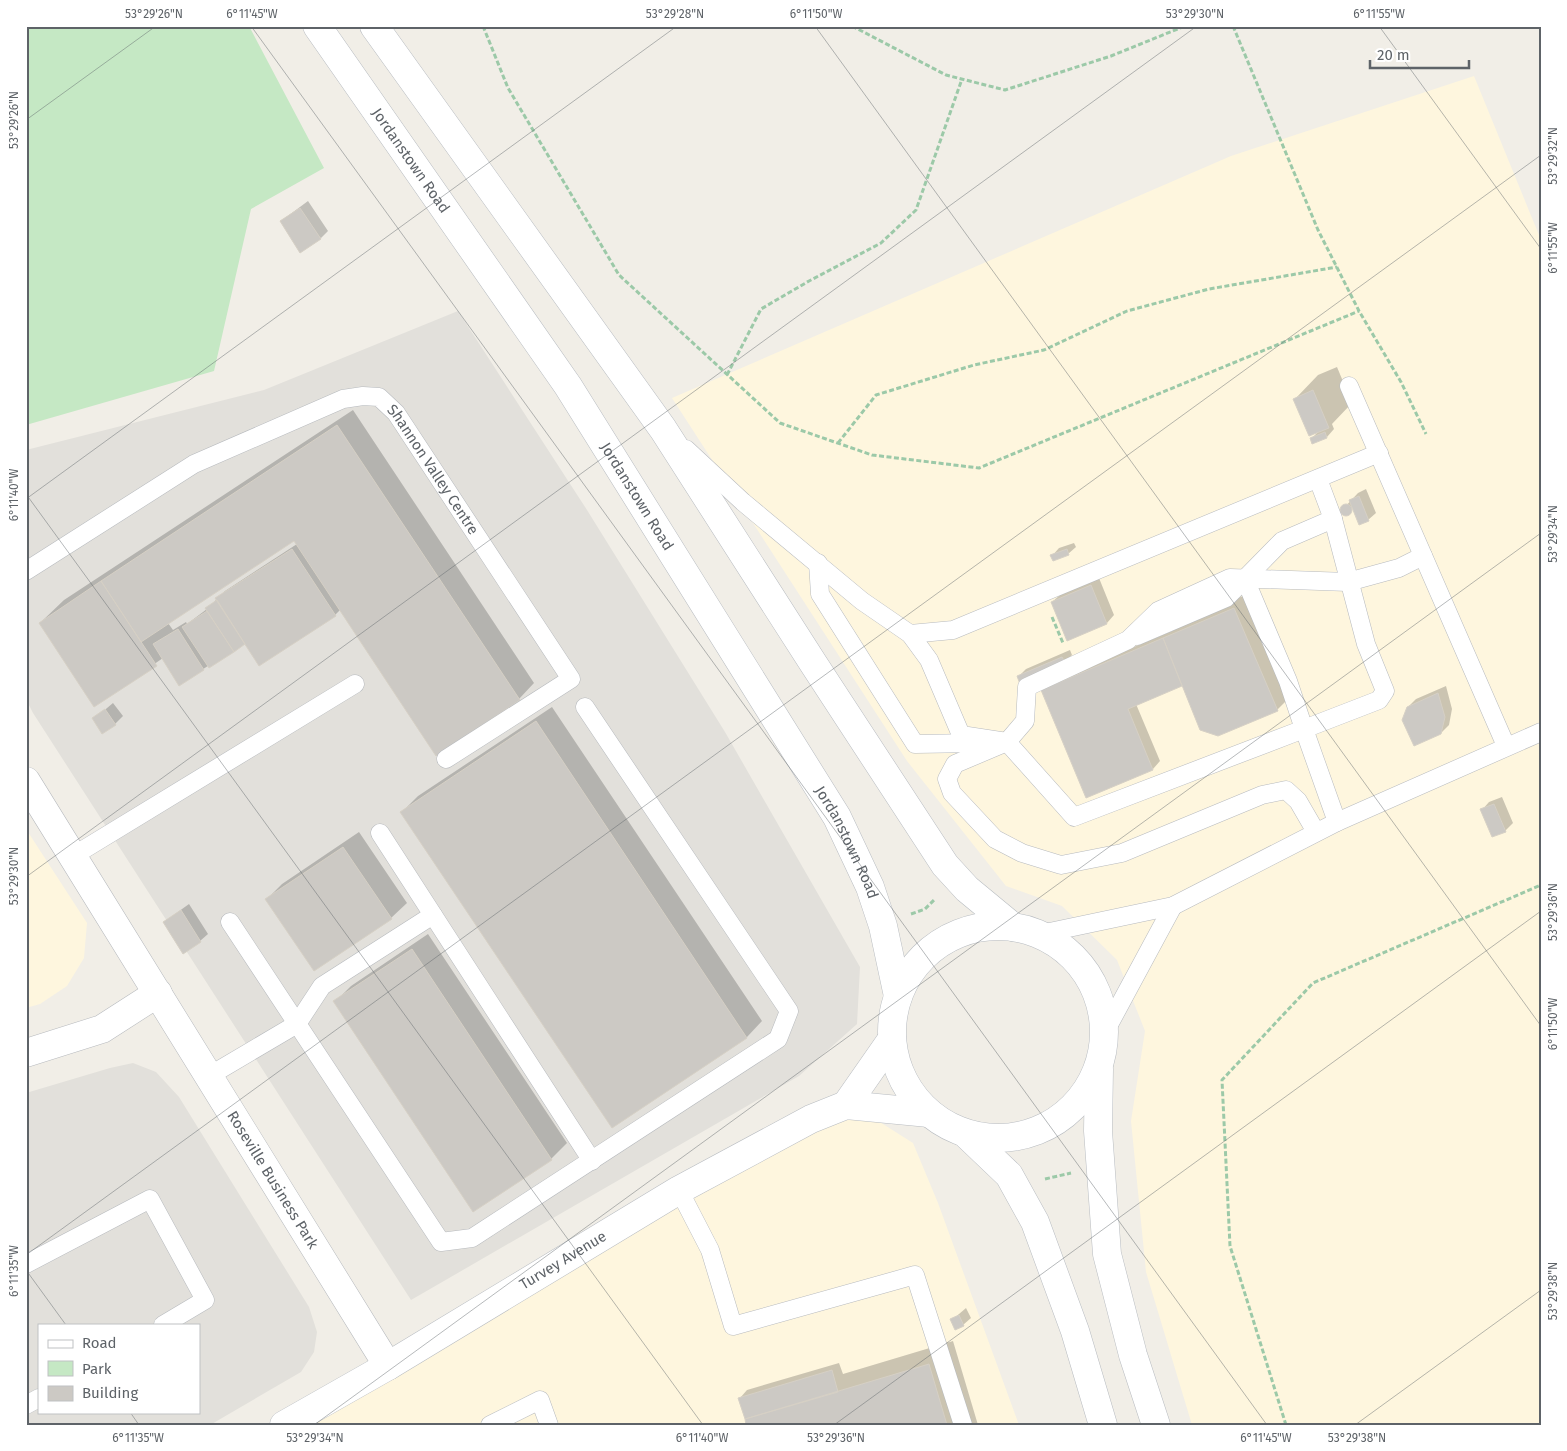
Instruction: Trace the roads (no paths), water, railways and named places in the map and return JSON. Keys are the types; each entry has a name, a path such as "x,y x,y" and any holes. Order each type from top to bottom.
{"main road":[{"name":"Jordanstown Road","path":"317,26 568,386 837,817 870,887 882,926 898,996"},
{"path":"374,26 663,429 812,663 945,865 958,879 1013,927"},
{"name":"Roseville Business Park","path":"26,781 388,1366"},
{"path":"1099,1065 1085,1093 1063,1117 1034,1132 1002,1138 966,1134 946,1125 929,1113 918,1102 901,1075 892,1039 898,996 917,963 946,940 980,927 1013,927 1040,934 1066,950 1085,970 1099,999 1105,1032 1099,1065 1098,1131 1107,1254 1133,1355 1156,1425"},
{"path":"26,1053 102,1029 158,993"},
{"path":"846,1105 892,1039"},
{"name":"Turvey Avenue","path":"284,1425 388,1366 679,1190 811,1119 846,1105 929,1113"},
{"path":"966,1134 1009,1175 1035,1222 1068,1313 1103,1425"}],"lane":[{"path":"1349,386 1506,746"},
{"name":"Shannon Valley Centre","path":"26,571 194,464 343,399 380,396 396,413 570,678 446,759"},
{"path":"663,429 743,502 862,601 910,634 929,660 961,735 1007,742 1074,817 1379,700 1385,690 1366,644 1348,582 1334,519 1318,479"},
{"path":"910,634 953,630 1379,453"},
{"path":"1245,579 1282,541 1334,519"},
{"path":"1316,832 1298,801 1286,790 1262,794 1122,853 1061,865 1022,853 995,839 952,793 947,779 955,764 1007,742 1025,720 1027,687 1072,664 1128,640 1158,611 1230,578 1348,582 1399,568 1424,556"},
{"path":"818,564 820,594 915,744 1007,742"},
{"path":"1245,579 1288,681 1337,822"},
{"path":"73,856 355,684"},
{"path":"230,922 441,1242 472,1238 778,1039 789,1011 585,707"},
{"path":"1040,934 1173,906 1337,822 1541,732"},
{"path":"380,833 592,1161"},
{"path":"1105,1032 1173,906"},
{"path":"209,1076 297,1024 322,986 433,915"},
{"path":"679,1190 710,1250 732,1326 915,1275 963,1425"},
{"path":"26,1264 150,1199 205,1300 165,1324"},
{"path":"26,1405 38,1399"},
{"path":"490,1425 540,1400 549,1425"}]}
